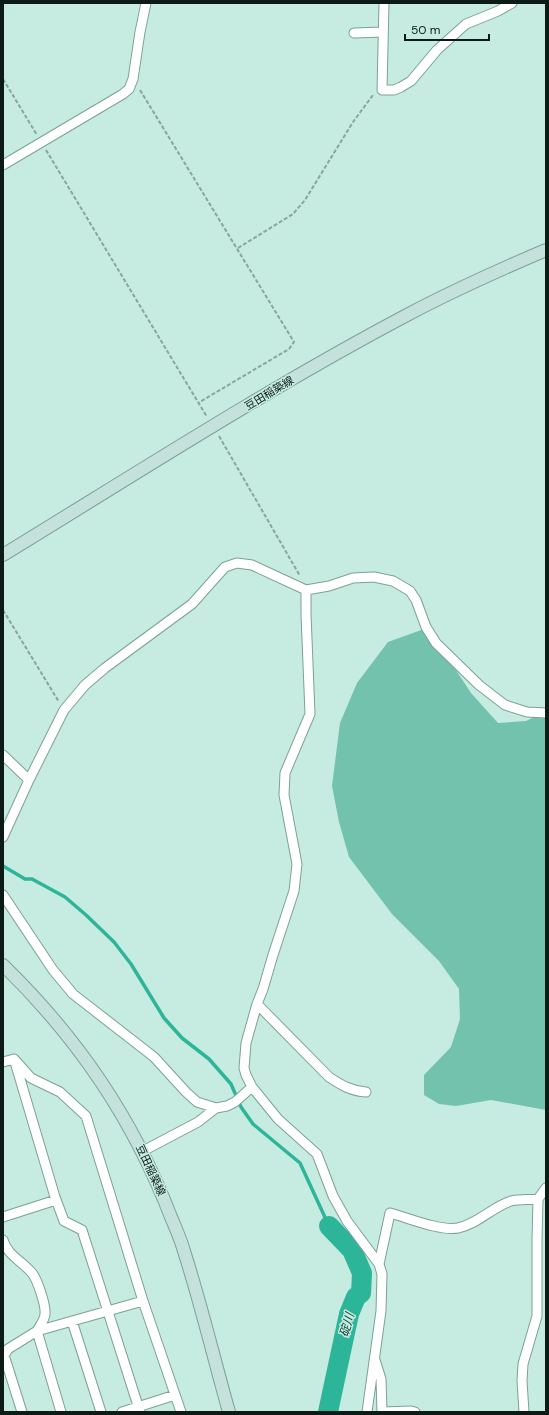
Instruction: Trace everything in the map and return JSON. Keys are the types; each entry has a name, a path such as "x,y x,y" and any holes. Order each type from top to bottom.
{"main road":[{"name":"豆田稲築線","path":"3,555 321,362 408,314 546,250"},
{"name":"豆田稲築線","path":"3,965 31,992 84,1055 116,1104 142,1151 165,1201 184,1250 229,1412"}],"street":[{"path":"3,165 129,89 133,79 146,3"},
{"path":"384,3 382,90 394,90 411,81 437,50 466,24 498,11 512,3"},
{"path":"354,32 383,32"},
{"path":"3,837 29,780 64,710 85,685 100,672 192,604 225,568 237,564 252,564 306,590 329,586 353,578 374,577 393,581 410,591 416,600 426,627 436,643 479,685 505,705 527,712 546,713"},
{"path":"306,590 310,714 285,772 284,795 297,864 294,892 257,1004 246,1043 246,1075 252,1087 278,1119 316,1154 333,1196 346,1221 379,1264 382,1274 381,1311 367,1412"},
{"path":"3,755 29,780"},
{"path":"3,895 53,970 73,994 154,1057 197,1102 216,1108"},
{"path":"257,1004 329,1077 356,1091 366,1092"},
{"path":"3,1062 14,1059"},
{"path":"14,1059 56,1200 64,1221 82,1230 139,1410"},
{"path":"14,1059 31,1078 60,1092 86,1116 123,1231 143,1301 180,1412"},
{"path":"142,1151 198,1122 216,1108 227,1106 235,1102 252,1087"},
{"path":"524,1412 522,1381 523,1364 537,1316 538,1199 546,1188"},
{"path":"379,1264 390,1213 444,1229 459,1227 480,1219 496,1208 512,1201 538,1199"},
{"path":"3,1217 56,1200"},
{"path":"3,1240 5,1248 32,1273 36,1280 45,1314 37,1331 61,1412"},
{"path":"22,1412 3,1356 8,1349 37,1331 143,1301"},
{"path":"72,1321 101,1412"},
{"path":"374,1358 381,1379 382,1412 415,1412"},
{"path":"122,1412 139,1410 175,1395"}],"path":[{"path":"3,79 213,427 296,568 306,590"},
{"path":"133,79 238,248 294,342 289,349 198,403"},
{"path":"238,248 293,214 305,200 353,122 373,95 382,90"},
{"path":"3,610 64,710"}],"green space":[{"path":"424,629 452,664 471,693 498,723 526,721 546,711 546,1110 491,1100 456,1106 439,1104 424,1095 424,1075 451,1047 460,1019 459,989 439,961 392,914 349,857 339,822 332,786 340,723 357,683 388,642"}],"waterway":[{"path":"3,866 25,879 32,879 65,897 114,942 131,964 164,1018 182,1038 209,1059 231,1084 241,1107 253,1124 300,1163 329,1226"},
{"name":"碇川","path":"328,1412 349,1314 356,1297 361,1293 362,1273 352,1250 329,1226"}]}
